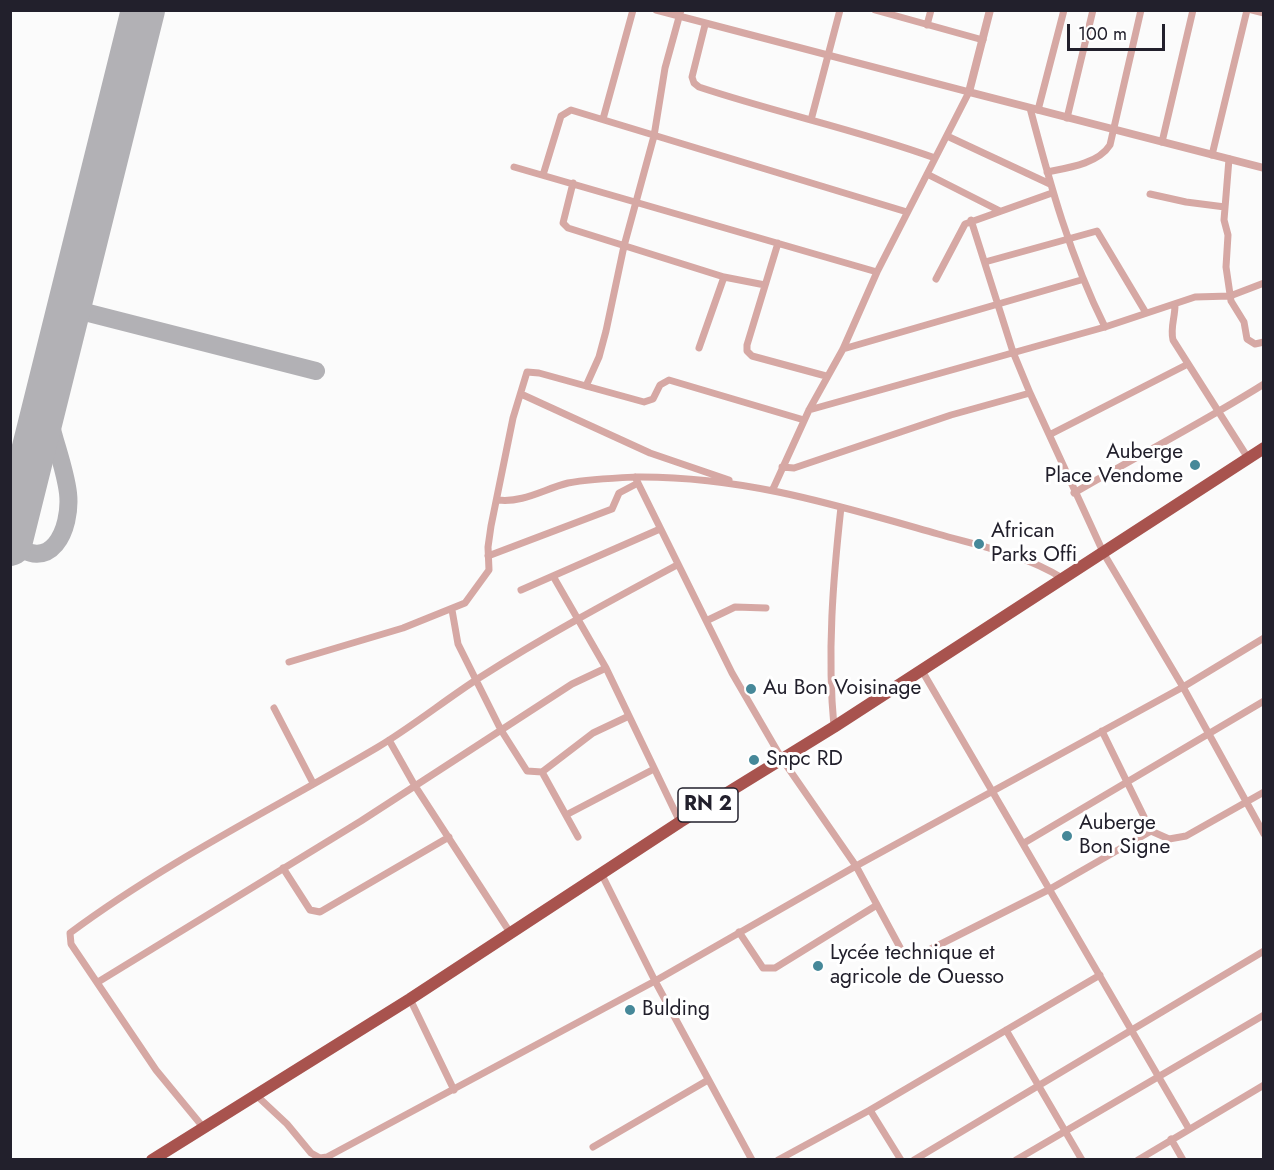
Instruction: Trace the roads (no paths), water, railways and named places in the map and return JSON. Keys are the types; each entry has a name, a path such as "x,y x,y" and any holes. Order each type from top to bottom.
{"highway":[{"name":"RN 2","path":"152,1160 410,999 680,822 834,728 1062,578 1104,554 1263,448"}],"street":[{"path":"603,119 633,10"},
{"path":"656,10 680,14 705,25 1067,118 1212,155 1263,165"},
{"path":"811,120 830,56 840,10"},
{"path":"927,25 931,10"},
{"path":"773,489 826,376 843,349 877,272 969,92 990,10"},
{"path":"1064,10 1034,109 1052,193 1066,238 1081,279 1105,327"},
{"path":"1067,118 1093,10"},
{"path":"1047,172 1101,156 1110,145 1142,10"},
{"path":"1162,142 1193,10"},
{"path":"1212,155 1247,10"},
{"path":"1252,10 1263,13"},
{"path":"877,11 982,40"},
{"path":"585,386 599,357 624,246 654,136 665,68 680,14"},
{"path":"705,25 692,77 694,83 745,102 879,138 935,158"},
{"path":"543,175 564,113 572,110 907,212"},
{"path":"947,136 1050,184"},
{"path":"1229,159 1225,207 1228,235 1226,267 1230,296 1232,304 1244,322 1246,339 1255,344 1263,342"},
{"path":"514,167 877,272"},
{"path":"927,174 1000,211"},
{"path":"573,183 564,226 724,277 765,285"},
{"path":"936,279 957,236 971,220 1052,193"},
{"path":"1150,194 1225,207"},
{"path":"971,220 1013,352 1051,435 1074,493 1104,554 1182,687 1263,834"},
{"path":"985,262 1094,231 1099,233 1146,313"},
{"path":"778,243 747,351 752,356 826,376"},
{"path":"699,348 724,277"},
{"path":"843,349 1081,279"},
{"path":"809,410 1105,327 1195,297 1230,296 1263,283"},
{"path":"1175,305 1175,317 1170,331 1173,340 1248,458"},
{"path":"1051,435 1188,364"},
{"path":"290,662 403,628 465,603 487,575 491,526 513,417 526,374 530,372 644,402 653,399 660,385 669,380 804,420"},
{"path":"1074,493 1220,412 1263,384"},
{"path":"782,467 794,468 951,415 1030,393"},
{"path":"521,394 650,453 738,483"},
{"path":"498,500 522,499 566,484 637,480 738,483 773,489 841,507 1038,564 1062,578"},
{"path":"637,480 677,565 708,620 732,673 782,759 856,866 903,953 910,956 919,955 1050,889 1151,831"},
{"path":"488,556 612,509 619,492 637,480"},
{"path":"834,728 831,661 841,507"},
{"path":"521,590 660,529"},
{"path":"203,1127 156,1070 70,944 70,933 117,898 389,740 478,679 579,618 677,565"},
{"path":"553,576 606,668 680,822"},
{"path":"708,620 735,607 766,608"},
{"path":"452,609 458,644 478,679 501,730 527,771 542,772 593,733 629,716"},
{"path":"256,1095 287,1124 311,1153 320,1158 454,1090 655,981 856,866 993,793 1182,687 1263,638"},
{"path":"98,982 415,786 572,684 606,668"},
{"path":"921,669 1189,1129"},
{"path":"1024,843 1263,701"},
{"path":"274,708 313,783"},
{"path":"1102,731 1151,831 1169,839 1177,840 1263,792"},
{"path":"389,740 415,786 511,934"},
{"path":"566,815 654,769"},
{"path":"542,772 578,837"},
{"path":"283,868 310,910 320,912 449,837"},
{"path":"601,873 655,981 752,1160"},
{"path":"739,933 762,968 775,968 877,905"},
{"path":"914,1160 1263,951"},
{"path":"778,1160 870,1110 1100,975"},
{"path":"410,999 454,1090"},
{"path":"1016,1160 1263,1015"},
{"path":"1006,1030 1040,1084 1082,1160"},
{"path":"593,1147 708,1080"},
{"path":"1138,1160 1263,1085"},
{"path":"870,1110 901,1160"},
{"path":"1171,1139 1183,1160"}],"place":[{"name":"Auberge Place Vendome","path":"1195,465"},
{"name":"African Parks Offi","path":"979,544"},
{"name":"Au Bon Voisinage","path":"751,689"},
{"name":"Snpc RD","path":"754,760"},
{"name":"Auberge Bon Signe","path":"1067,836"},
{"name":"Lycée technique et agricole de Ouesso","path":"818,966"},
{"name":"Bulding","path":"630,1010"}]}
